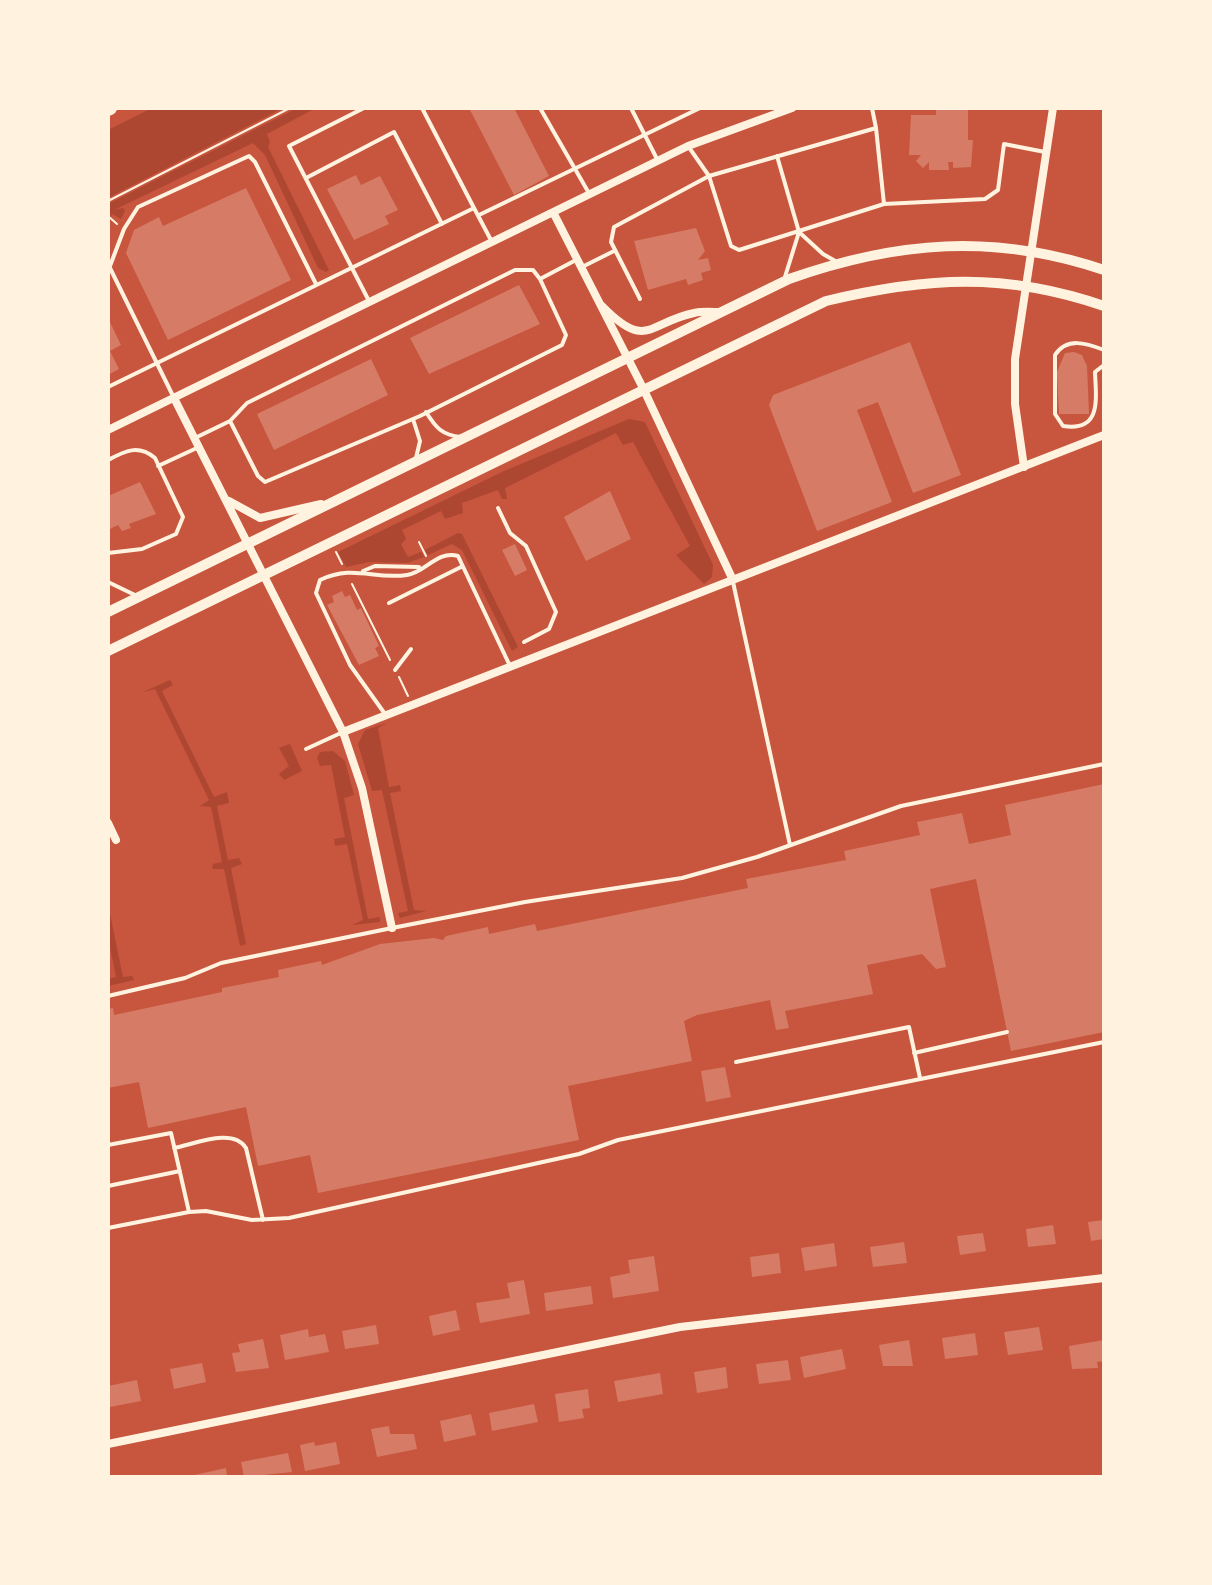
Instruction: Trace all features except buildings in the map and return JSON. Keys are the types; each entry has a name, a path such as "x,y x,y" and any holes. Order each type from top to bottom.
{"street":[{"path":"108,430 371,304 688,146 789,108"},
{"path":"1024,467 1013,382 1053,108"},
{"path":"554,214 643,388 732,578"},
{"path":"108,612 783,282 838,262 939,245 1032,249 1104,270"},
{"path":"108,651 826,301 903,284 958,280 1026,285 1104,306"},
{"path":"597,301 614,318 639,331 657,330 693,313 721,312"},
{"path":"174,398 343,732 362,788 392,928"},
{"path":"343,732 1104,435"},
{"path":"226,500 260,518 330,502"},
{"path":"108,823 112,842"},
{"path":"108,1444 680,1327 1104,1278"}],"lane":[{"path":"364,108 289,146 371,304"},
{"path":"422,108 493,244"},
{"path":"540,108 572,170 581,175 590,196"},
{"path":"631,108 658,161"},
{"path":"479,215 700,108"},
{"path":"872,108 884,204"},
{"path":"640,299 614,251 610,236 614,227 709,176 876,128"},
{"path":"306,178 394,132 442,224"},
{"path":"688,146 709,176 733,249 799,232 884,204 985,199 998,190 1004,144 1045,152"},
{"path":"174,398 109,265 124,229 138,207 249,156 255,162 316,285"},
{"path":"777,156 799,232 823,254 838,262"},
{"path":"108,387 316,285 353,270 474,208"},
{"path":"783,282 799,232"},
{"path":"540,279 614,251"},
{"path":"158,466 230,421 247,403 515,270 533,270 566,335 562,345 413,419 265,482 258,476 230,421"},
{"path":"1104,350 1073,342 1059,348 1055,355 1055,414 1063,426 1084,426 1091,421 1097,409 1095,372 1104,365"},
{"path":"426,412 435,428 448,436 463,437"},
{"path":"413,419 420,441 415,460"},
{"path":"108,542 110,552 142,549 180,530 183,517 149,453 126,451 109,458"},
{"path":"498,508 510,533 526,546 556,612 549,629 524,642"},
{"path":"385,714 350,665 316,593 320,580 346,571 407,575 449,554 458,556 510,666"},
{"path":"362,571 375,566 419,567"},
{"path":"389,603 461,567"},
{"path":"732,578 790,845"},
{"path":"108,582 139,596"},
{"path":"395,670 411,649"},
{"path":"306,749 343,732"},
{"path":"108,996 185,978 221,963 525,902 663,882 790,845 901,806 1104,764"},
{"path":"736,1062 909,1027 920,1078"},
{"path":"914,1053 1007,1032"},
{"path":"108,1228 189,1212 263,1220 289,1218 579,1154 618,1140 1104,1042"},
{"path":"108,1145 171,1133 189,1212"},
{"path":"174,1148 230,1137 241,1141 246,1148 263,1220"},
{"path":"108,1186 180,1171"}],"path":[{"path":"108,201 290,108"},
{"path":"335,550 412,703"}],"shaded area":[{"path":"152,108 283,108 108,198 108,130"},
{"path":"297,108 316,108 267,134 268,147 329,270 326,272 318,268 265,155 253,143 114,210 123,208 125,211 121,219 112,214 108,223 108,204"},
{"path":"629,419 645,422 713,565 712,577 704,584 676,555 690,546 633,442 623,445 616,433 505,488 507,499 502,499 498,490 462,503 463,513 445,519 441,511 402,530 406,539 401,544 408,557 421,552 424,557 407,563 369,562 346,567 338,552 504,471"},
{"path":"458,533 462,534 518,647 512,651 462,550 452,544 428,555 425,550"},
{"path":"170,680 173,685 162,691 214,797 227,792 229,803 217,806 228,860 239,858 242,864 231,868 246,944 240,946 224,869 212,869 213,864 222,862 211,807 200,806 209,800 155,689 143,692"},
{"path":"387,723 378,728 389,787 400,785 401,791 390,793 414,910 426,911 400,918 398,913 408,911 382,790 372,791 358,744 365,730"},
{"path":"290,744 302,771 284,780 279,774 289,766 279,748"},
{"path":"333,751 345,761 354,795 344,798 368,919 380,917 380,922 352,925 363,920 347,844 335,846 334,839 345,837 331,765 320,766 317,758 320,752"},
{"path":"108,904 123,977 132,976 134,980 108,986 108,979 116,977 108,937"}]}
